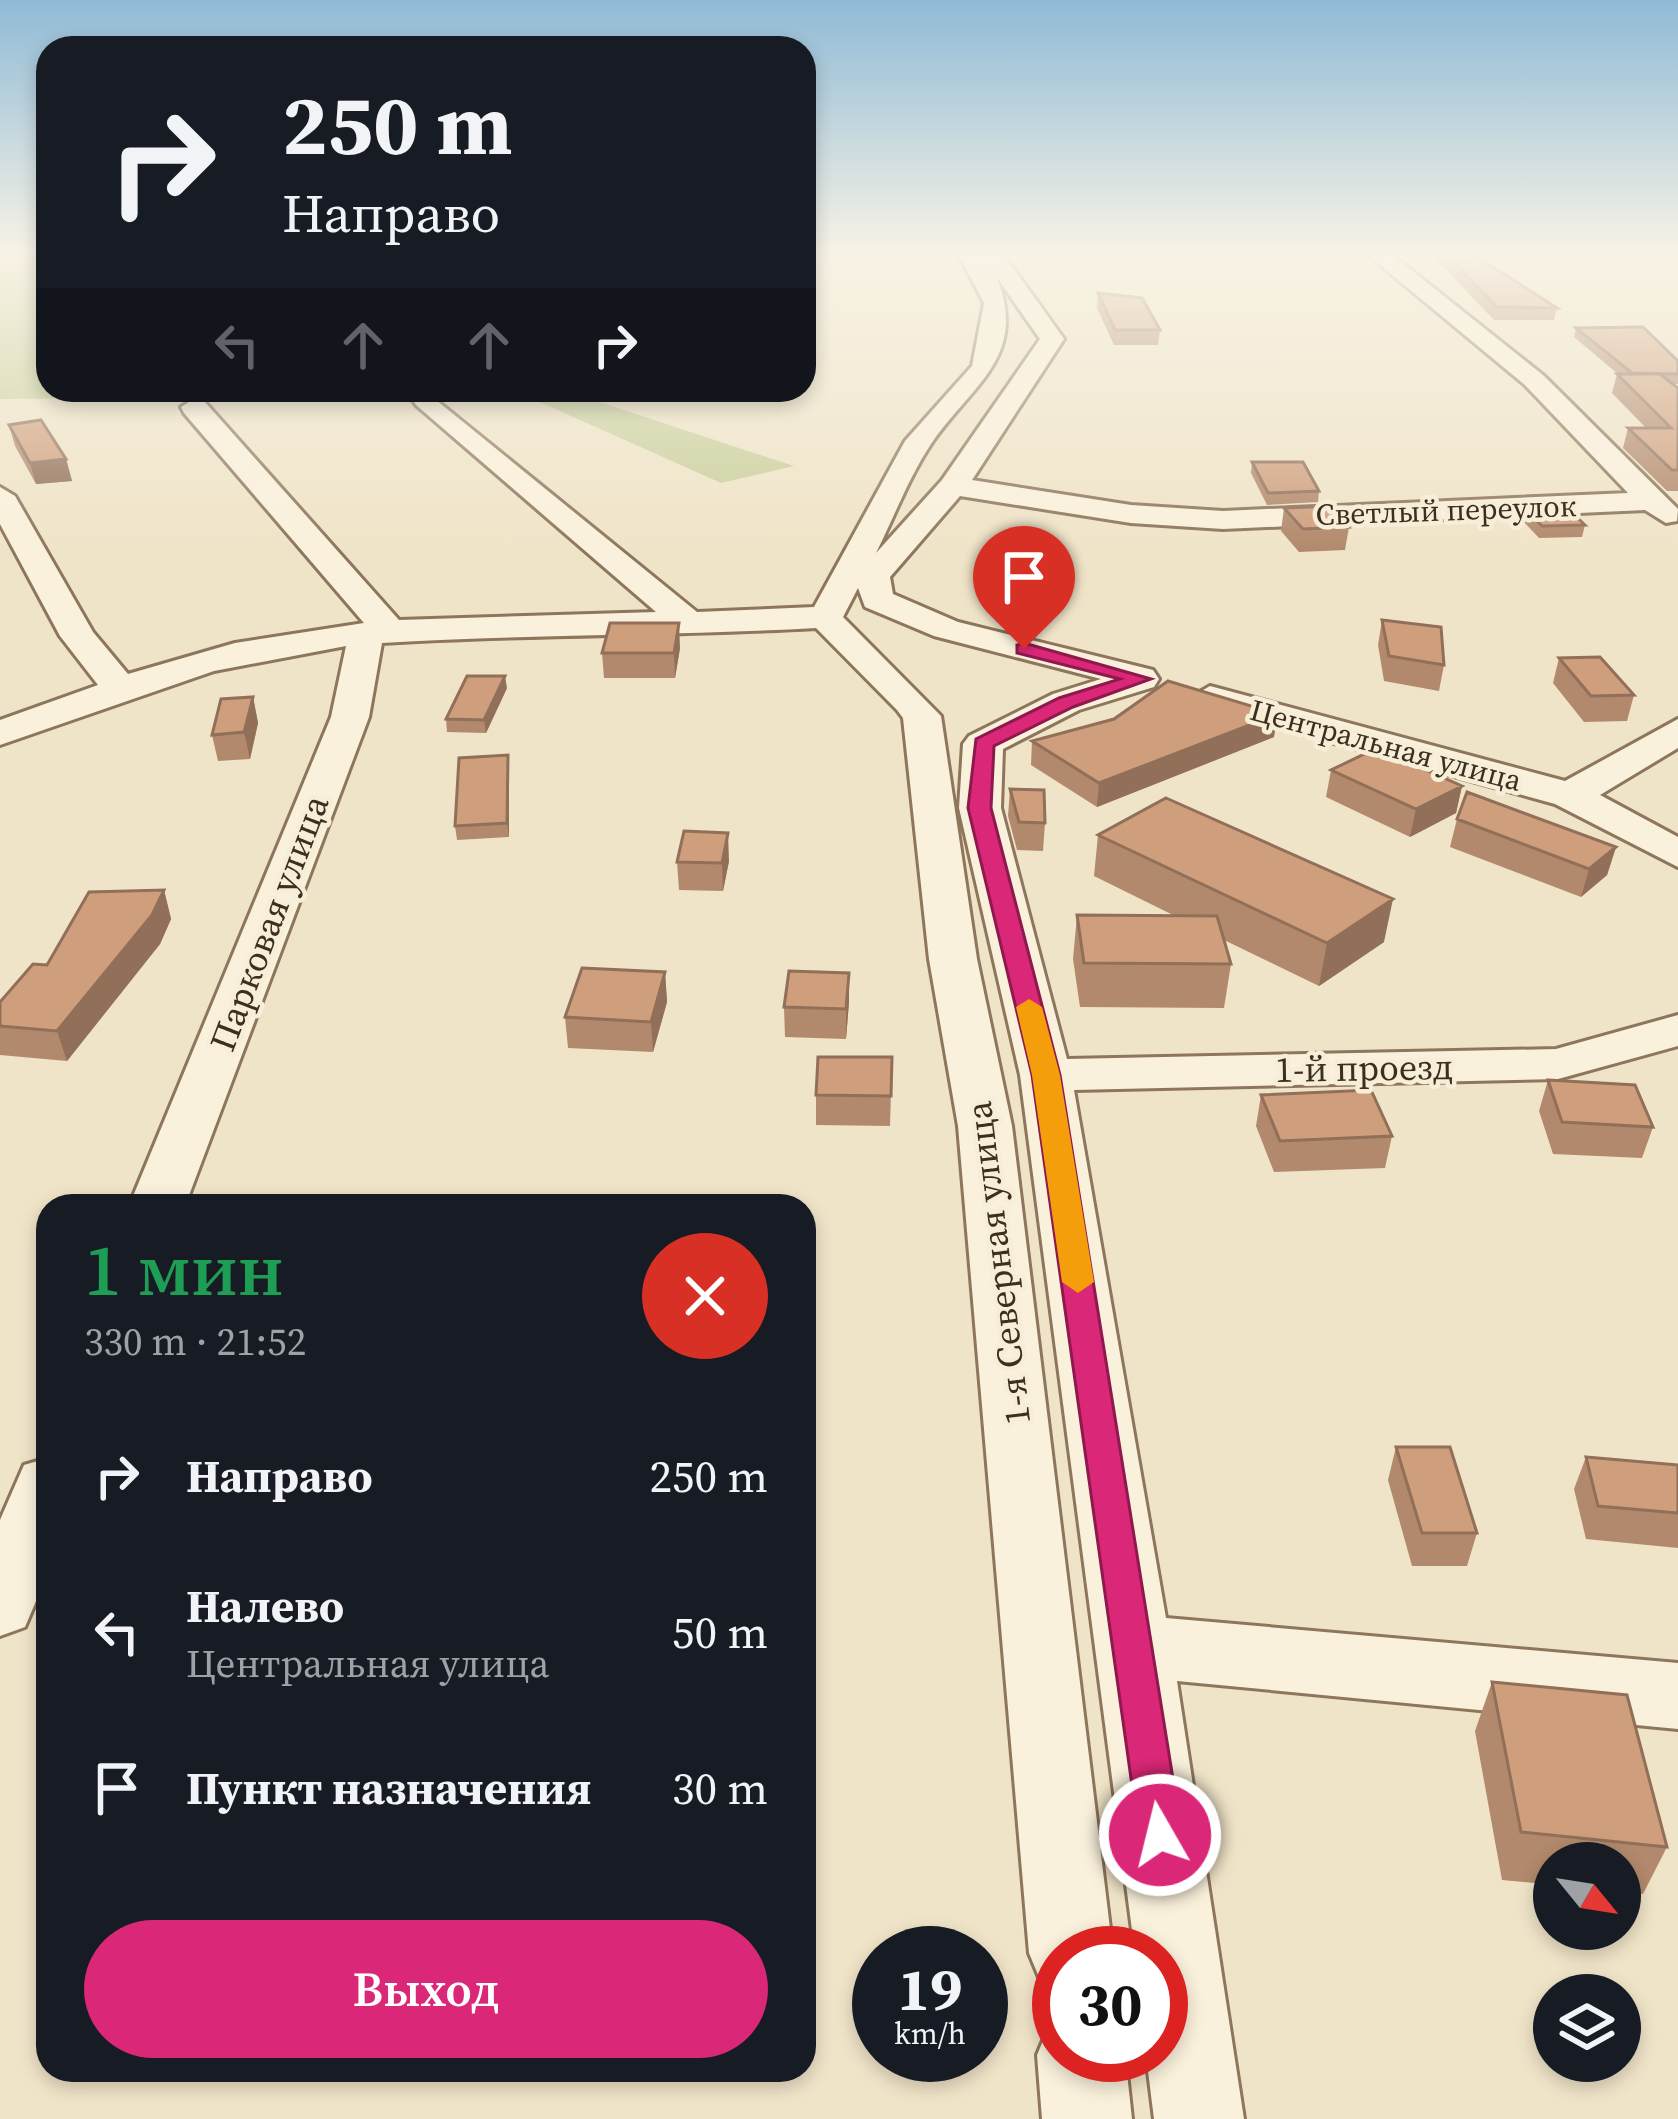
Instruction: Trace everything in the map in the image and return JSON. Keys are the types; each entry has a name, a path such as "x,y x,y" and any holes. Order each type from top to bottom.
{"street":[{"path":"851,609 919,441 984,368 987,353"},
{"path":"851,609 873,576 953,486 1043,353"},
{"path":"1500,353 1534,380 1678,524"},
{"path":"428,402 693,626"},
{"path":"194,407 378,633"},
{"name":"Светлый переулок","path":"953,486 1131,514 1223,520 1652,501"},
{"path":"0,496 78,636 121,690"},
{"path":"0,733 188,666 271,646 378,633 693,626 851,609"},
{"name":"Центральная улица","path":"851,609 1142,679 1570,795 1678,854"},
{"name":"1-я Северная улица","path":"851,609 845,650 900,687 922,716 953,959 985,1126 1068,1926"},
{"path":"946,629 1066,702"},
{"name":"Парковая улица","path":"162,1194 350,717 378,633"},
{"path":"1142,679 1066,702 983,743 980,808 1046,1075 1135,1646 1199,2119"},
{"path":"1570,795 1678,731"},
{"name":"1-й проезд","path":"1046,1075 1558,1064 1678,1030"},
{"path":"0,1606 36,1514"},
{"path":"1135,1646 1678,1696"},
{"path":"1084,2082 1087,2119"}],"green space":[{"path":"0,353 36,353 36,399 0,399"},
{"path":"540,402 599,402 794,466 721,483"}],"building":[{"path":"1607,353 1670,353 1678,361 1678,374 1632,373"},
{"path":"1617,374 1660,374 1678,388 1678,470 1672,470 1628,428 1671,428"},
{"path":"41,420 66,459 30,463 9,425"},
{"path":"1252,462 1303,462 1319,491 1268,493"},
{"path":"1336,506 1349,527 1303,529 1284,508"},
{"path":"1566,507 1585,525 1542,526 1525,509"},
{"path":"1382,620 1441,627 1444,665 1389,656"},
{"path":"610,623 679,623 674,653 602,653"},
{"path":"1600,657 1634,695 1591,696 1559,658"},
{"path":"467,676 505,676 484,720 446,719"},
{"path":"1168,681 1278,714 1099,783 1032,741 1114,719"},
{"path":"253,697 244,732 212,735 221,699"},
{"path":"1377,748 1462,786 1416,809 1331,770"},
{"path":"508,755 507,823 455,826 459,758"},
{"path":"1010,789 1044,790 1045,823 1019,822"},
{"path":"1467,792 1616,847 1589,869 1457,819"},
{"path":"1166,798 1393,899 1327,943 1098,835"},
{"path":"684,831 728,833 722,863 677,862"},
{"path":"164,890 152,915 57,1031 0,1026 0,1002 33,964 47,965 89,892"},
{"path":"1077,915 1217,916 1231,964 1084,963"},
{"path":"582,968 665,972 651,1022 565,1017"},
{"path":"789,971 849,973 846,1009 784,1007"},
{"path":"818,1057 892,1057 891,1096 816,1095"},
{"path":"1548,1080 1635,1085 1653,1127 1562,1122"},
{"path":"1371,1090 1392,1136 1280,1141 1261,1095"},
{"path":"1396,1447 1450,1447 1477,1533 1422,1533"},
{"path":"1586,1457 1678,1465 1678,1513 1598,1506"},
{"path":"1492,1682 1627,1695 1667,1847 1521,1832"}],"slow traffic":[{"path":"1029,1007 1046,1075 1078,1282"}],"route":[{"path":"1024,649 1142,679 1066,702 983,743 980,808 1046,1075 1160,1835"}]}
